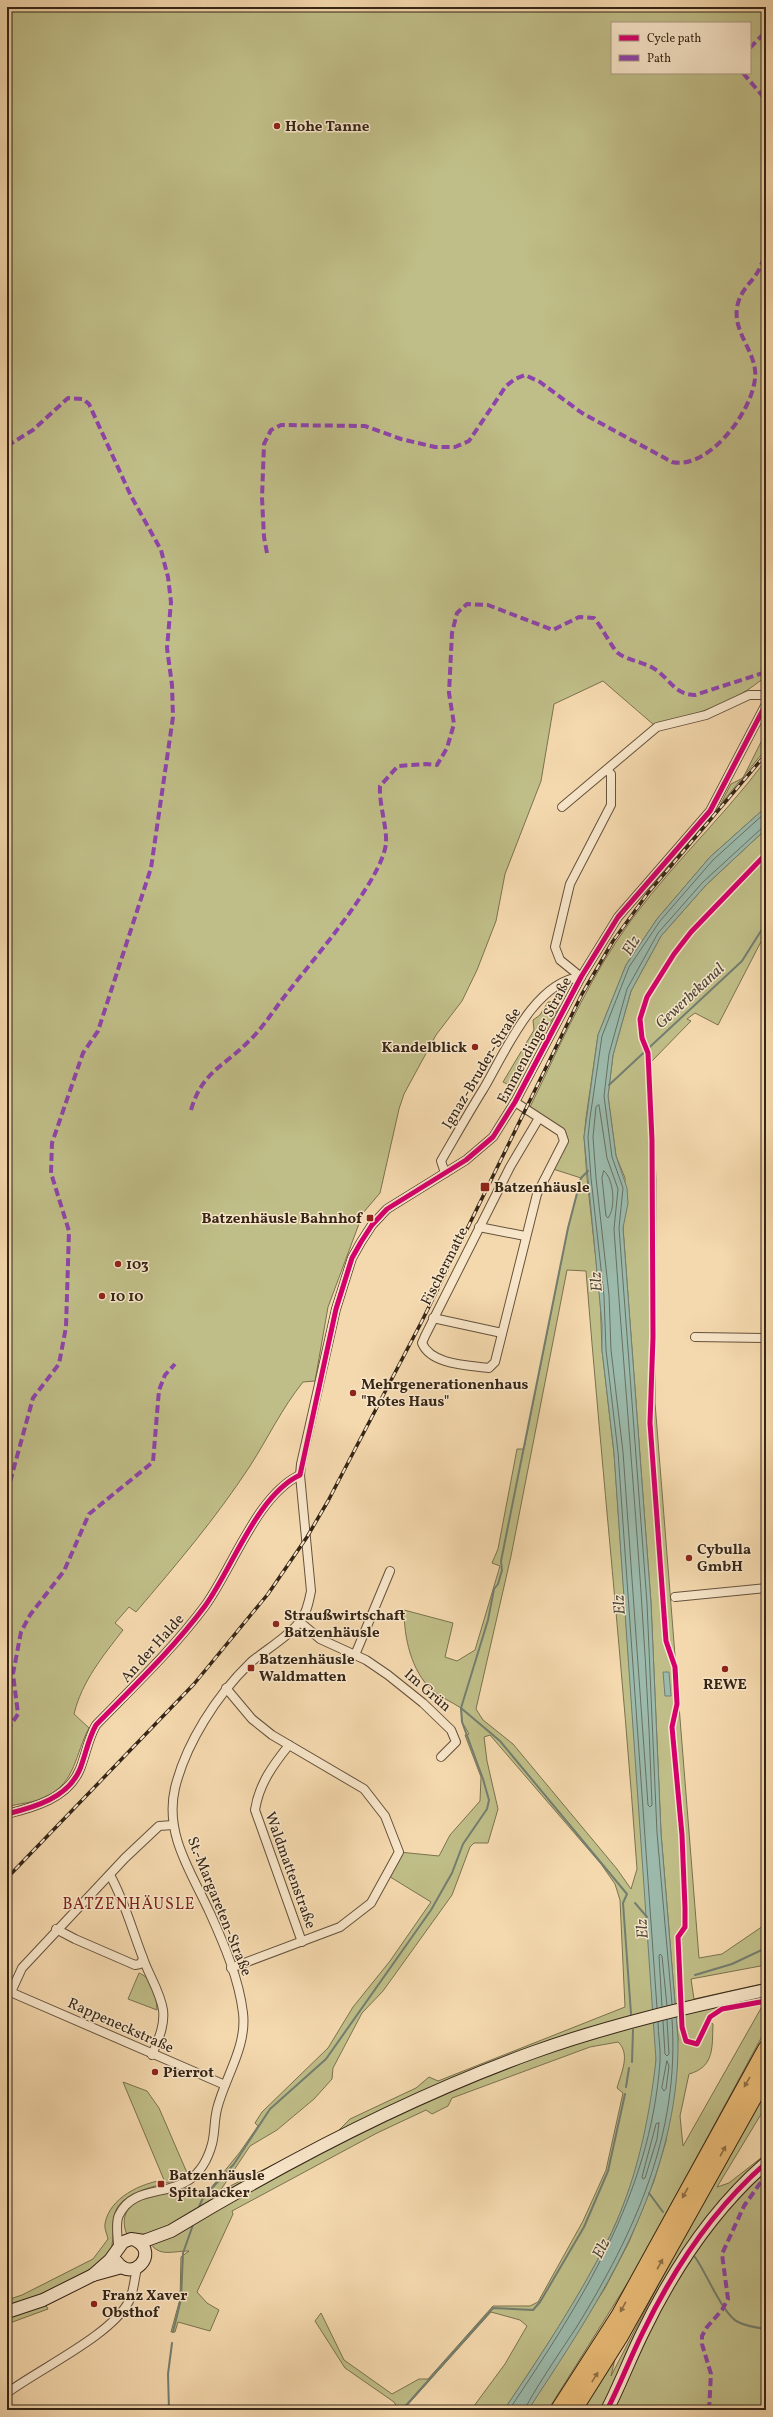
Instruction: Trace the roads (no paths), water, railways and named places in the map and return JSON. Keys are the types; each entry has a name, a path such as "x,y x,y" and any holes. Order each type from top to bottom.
{"highway":[{"path":"558,2410 619,2315 766,2048"},
{"path":"574,2410 620,2337 766,2076"}],"main road":[{"path":"7,2312 43,2300 93,2275 125,2244 144,2241 171,2231 330,2142 473,2076 541,2050 644,2019 766,1990"},
{"path":"607,2410 643,2332 690,2248 714,2215 745,2181 766,2163"},
{"path":"146,2254 171,2231"},
{"path":"93,2275 128,2268 144,2263 146,2254 143,2245 125,2244"},
{"path":"125,2244 116,2260 128,2268"}],"street":[{"path":"562,807 656,727 706,715 749,695 766,695"},
{"name":"Emmendinger Straße","path":"323,1369 336,1309 352,1258 372,1225 387,1209 466,1160 489,1142 515,1102 581,977 618,917 710,811 766,704"},
{"path":"581,977 560,960 555,948 570,884 611,805 611,774 607,770"},
{"name":"Ignaz-Bruder-Straße","path":"446,1173 441,1161 508,1044 532,1009 558,984 569,978 581,977"},
{"name":"Fischermatte","path":"515,1102 561,1132 564,1141 537,1194 525,1236 495,1362 490,1368 448,1361 435,1357 425,1351 422,1343 433,1318 510,1167 539,1118"},
{"name":"Fischermatte","path":"479,1227 525,1236"},
{"name":"Fischermatte","path":"433,1318 502,1334"},
{"path":"695,1337 766,1338"},
{"name":"St.-Margareten-Straße","path":"125,2244 118,2230 119,2214 133,2200 186,2183 198,2174 212,2143 216,2111 244,2033 241,1997 232,1968 210,1913 188,1871 173,1825 175,1788 198,1731 226,1688 251,1663 300,1622 307,1609 311,1591 300,1475 323,1369"},
{"name":"An der Halde","path":"7,1814 34,1807 50,1800 63,1792 76,1778 90,1736 96,1726 205,1606 265,1506 290,1479 300,1475"},
{"path":"356,1655 390,1571"},
{"path":"675,1597 766,1588"},
{"name":"Im Grün","path":"300,1622 320,1639 356,1655 388,1675 423,1703 451,1730 456,1742 441,1757"},
{"name":"Waldmattenstraße","path":"226,1688 254,1721 289,1745 364,1789 385,1816 399,1852 371,1903 340,1927 232,1968"},
{"name":"Waldmattenstraße","path":"289,1745 265,1778 257,1794 255,1810 302,1942"},
{"path":"9,1992 22,1968 56,1929 159,1826 173,1825"},
{"path":"110,1875 123,1899 143,1959 160,1994 163,2011 162,2028 152,2055"},
{"path":"56,1929 75,1939 135,1965 140,1964 143,1959"},
{"name":"Rappeneckstraße","path":"9,1992 152,2055 225,2085"},
{"path":"118,2230 125,2244"},
{"path":"7,2393 29,2377 91,2339 112,2321 129,2301 133,2285 128,2268"}],"water":[{"path":"766,807 766,829 706,885 661,936 631,991 613,1055 608,1096 616,1156 627,1188 628,1203 623,1228 651,1603 661,1833 678,2039 675,2091 666,2140 651,2188 632,2235 609,2280 556,2368 528,2410 504,2410 572,2305 618,2219 634,2175 640,2152 656,2060 614,1453 602,1350 602,1324 584,1137 598,1035 626,965 657,919 710,857"},
{"path":"663,1672 669,1672 671,1696 665,1696"}],"waterway":[{"name":"Gewerbekanal","path":"609,1085 742,961 766,923"},
{"path":"198,2209 203,2198 234,2164 270,2109 326,2059 431,1910 452,1873 463,1844 487,1809 489,1800 462,1722 461,1708 488,1620 494,1589 498,1584 502,1570 501,1561 568,1228 581,1178 588,1171"},
{"name":"Elz","path":"461,1708 500,1741 627,1894 623,1903 631,2014"},
{"name":"Elz","path":"635,1903 647,1917"},
{"path":"695,1975 732,1964 766,1948"},
{"path":"632,2062 633,2030"},
{"path":"626,2087 629,2068"},
{"path":"402,2410 493,2308 533,2310 540,2302 584,2227 608,2171 625,2094"},
{"path":"649,2193 663,2212"},
{"path":"173,2332 181,2299 183,2253 194,2222"},
{"path":"695,2257 726,2311 732,2318 745,2325 766,2329"},
{"path":"169,2410 168,2374 172,2343"}],"railway":[{"path":"7,1878 194,1684 268,1594 307,1537 328,1501 422,1321 582,994 613,941 648,893 766,754"}],"place":[{"name":"Hohe Tanne","path":"277,126"},
{"name":"Kandelblick","path":"475,1047"},
{"name":"Batzenhäusle","path":"485,1187"},
{"name":"Batzenhäusle Bahnhof","path":"370,1218"},
{"name":"103","path":"118,1264"},
{"name":"10 10","path":"102,1296"},
{"name":"Mehrgenerationenhaus \"Rotes Haus\"","path":"353,1393"},
{"name":"Cybulla GmbH","path":"689,1558"},
{"name":"Straußwirtschaft Batzenhäusle","path":"276,1624"},
{"name":"Batzenhäusle Waldmatten","path":"251,1668"},
{"name":"REWE","path":"725,1669"},
{"name":"Pierrot","path":"155,2072"},
{"name":"Batzenhäusle Spitalacker","path":"161,2184"},
{"name":"Franz Xaver Obsthof","path":"94,2304"}],"district":[{"name":"BATZENHÄUSLE","path":"129,1903"}]}
